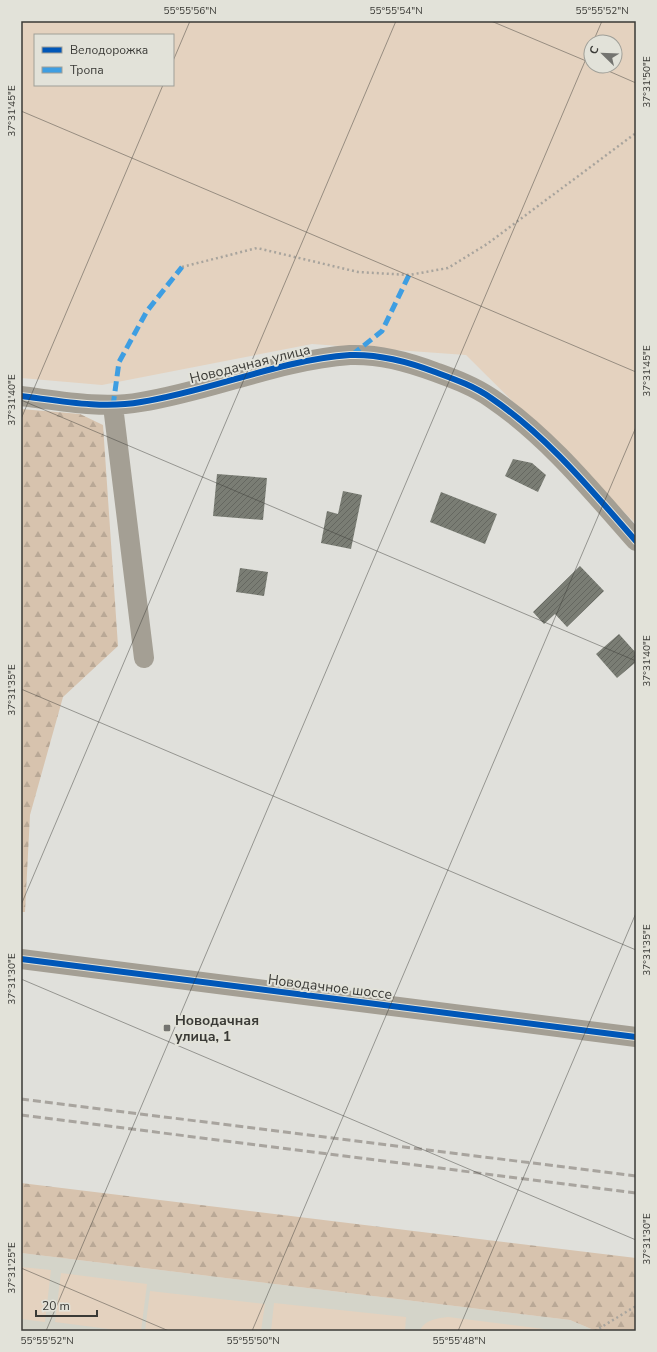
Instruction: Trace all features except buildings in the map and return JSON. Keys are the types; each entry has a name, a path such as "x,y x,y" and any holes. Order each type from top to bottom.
{"street":[{"name":"Новодачная улица","path":"21,396 113,406 142,402 311,360 352,355 380,358 417,365 454,379 490,397 521,420 557,454 636,541"},
{"path":"113,406 144,658"},
{"name":"Новодачное шоссе","path":"21,959 636,1037"}],"path":[{"path":"182,267 257,248 358,272 409,275 448,268 487,244 636,133"},
{"path":"595,1331 636,1306"}],"shaded area":[{"path":"21,21 636,21 636,524 466,355 312,344 102,385 21,378"},
{"path":"21,1253 570,1320 596,1331 21,1331"},
{"path":"21,1267 51,1270 45,1322 21,1319"},
{"path":"61,1273 147,1284 141,1331 124,1331 55,1322"},
{"path":"150,1291 265,1304 261,1331 145,1331"},
{"path":"274,1303 406,1317 405,1331 271,1331"},
{"path":"448,1317 560,1331 420,1331 428,1322"}],"green space":[{"path":"21,409 80,414 103,425 118,646 63,697 30,815 25,912 21,912"},
{"path":"21,1183 636,1258 636,1331 596,1331 570,1320 21,1253"}],"railway":[{"path":"21,1099 636,1176"},
{"path":"21,1115 636,1193"}],"marked path":[{"path":"113,406 119,362 147,311 182,267"},
{"path":"352,355 382,331 409,275"}],"cycle path":[{"path":"21,396 81,404 126,404 193,391 271,369 324,358 361,355 393,359 425,368 464,383 478,390 511,413 550,446 636,541"},
{"path":"21,959 636,1037"}],"place":[{"name":"Новодачная улица, 1","path":"167,1028"}]}
